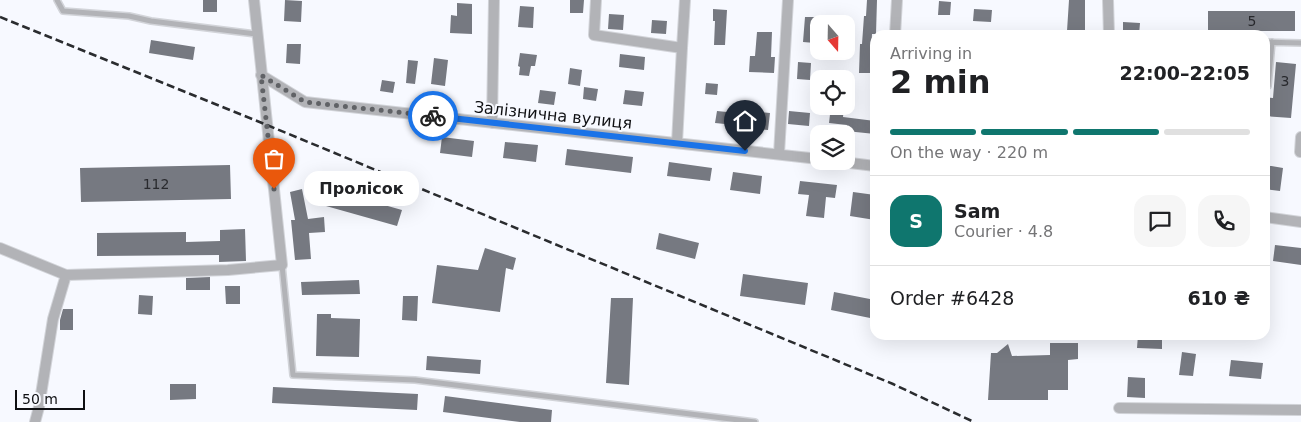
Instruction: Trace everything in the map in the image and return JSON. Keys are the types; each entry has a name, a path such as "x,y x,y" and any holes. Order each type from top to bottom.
{"street":[{"path":"0,248 66,275 228,270 282,265 256,34 254,0"},
{"path":"492,123 494,0"},
{"path":"596,0 594,35 682,48"},
{"path":"676,143 685,0"},
{"path":"779,154 788,0"},
{"path":"895,30 897,0"},
{"path":"1108,0 1109,30"},
{"name":"Залізнична вулиця","path":"261,75 305,102 810,158"},
{"path":"1300,152 1301,136"},
{"path":"855,164 870,165"},
{"path":"1270,217 1301,222"},
{"path":"35,422 39,407 52,319 66,275"},
{"path":"1119,408 1301,410"}],"lane":[{"path":"58,0 63,11 129,16 151,21 256,34"},
{"path":"1270,64 1272,42 1301,43"},
{"path":"282,265 294,376 414,380 755,422"}],"building":[{"path":"203,0 217,0 217,12 203,12"},
{"path":"285,0 302,1 301,22 284,21"},
{"path":"570,0 584,0 583,13 570,13"},
{"path":"867,0 877,0 876,30 870,30 870,73 859,73 860,44 862,44 864,16 866,16"},
{"path":"1069,0 1085,0 1085,30 1067,30"},
{"path":"939,1 951,2 950,15 938,15"},
{"path":"457,3 472,4 472,34 450,33 451,15 457,16"},
{"path":"520,6 534,7 533,28 518,27"},
{"path":"713,9 727,10 725,45 714,45 715,21 713,21"},
{"path":"974,9 992,10 991,22 973,21"},
{"path":"1208,11 1295,11 1295,31 1208,30"},
{"path":"609,14 624,15 623,30 608,29"},
{"path":"805,17 810,17 810,43 803,42"},
{"path":"652,20 667,21 666,34 651,33"},
{"path":"1123,22 1140,23 1139,30 1123,30"},
{"path":"757,32 772,32 771,57 775,57 774,73 749,72 750,56 755,56"},
{"path":"151,40 195,47 193,60 149,53"},
{"path":"287,44 301,44 300,64 286,63"},
{"path":"520,53 537,55 535,66 531,66 529,76 519,75"},
{"path":"620,54 645,57 644,70 619,67"},
{"path":"434,58 448,60 445,86 431,84"},
{"path":"408,60 418,61 415,84 406,83"},
{"path":"798,62 811,63 810,80 797,79"},
{"path":"1276,62 1296,64 1291,118 1270,116 1270,98 1273,98"},
{"path":"570,68 582,70 580,86 568,84"},
{"path":"382,80 395,82 393,93 380,91"},
{"path":"706,83 718,84 717,95 705,94"},
{"path":"584,87 598,89 596,101 583,99"},
{"path":"540,90 556,92 554,105 538,103"},
{"path":"625,90 644,92 642,106 623,104"},
{"path":"717,111 737,113 735,125 715,123"},
{"path":"789,111 810,113 809,126 788,124"},
{"path":"760,112 770,113 768,130 758,129"},
{"path":"830,115 843,115 843,117 870,120 870,133 855,132 855,125 829,123"},
{"path":"442,137 474,141 472,157 440,153"},
{"path":"505,142 538,145 536,162 503,158"},
{"path":"567,149 633,157 631,173 565,165"},
{"path":"669,162 712,168 710,181 667,176"},
{"path":"230,165 231,199 81,202 80,168"},
{"path":"1270,166 1283,168 1280,191 1270,190"},
{"path":"733,172 762,176 760,194 730,190"},
{"path":"800,181 837,185 835,198 826,197 824,218 806,216 809,195 798,194"},
{"path":"302,189 308,219 324,217 325,232 309,233 311,259 295,260 291,220 295,220 290,192"},
{"path":"331,190 402,210 397,226 326,206"},
{"path":"853,192 870,194 870,219 850,216"},
{"path":"245,229 246,261 219,262 219,255 97,256 97,233 186,232 186,242 220,241 220,230"},
{"path":"659,233 699,243 695,259 656,249"},
{"path":"1275,245 1301,248 1301,265 1273,261"},
{"path":"485,248 516,258 513,270 506,268 500,312 432,303 437,265 478,270"},
{"path":"743,274 808,283 805,305 740,296"},
{"path":"210,277 210,290 186,290 186,278"},
{"path":"359,280 360,294 302,295 301,282"},
{"path":"225,286 240,286 240,304 226,304"},
{"path":"834,292 870,299 870,318 831,310"},
{"path":"139,295 153,296 152,315 138,314"},
{"path":"403,296 418,296 417,321 402,320"},
{"path":"611,298 633,298 629,385 606,383"},
{"path":"63,309 73,309 73,330 60,330"},
{"path":"317,314 331,314 331,318 360,319 359,357 316,356"},
{"path":"1138,340 1162,340 1162,349 1137,348"},
{"path":"1050,343 1078,343 1078,359 1068,360 1068,390 1048,390 1048,400 988,400 991,353 997,353 1008,344 1012,356 1050,355"},
{"path":"1182,352 1196,354 1193,376 1179,375"},
{"path":"427,356 481,360 480,374 426,370"},
{"path":"1231,360 1263,363 1261,379 1229,376"},
{"path":"1128,377 1145,378 1145,398 1127,397"},
{"path":"170,384 196,384 196,399 170,400"},
{"path":"273,387 418,394 417,410 272,403"},
{"path":"445,396 552,410 551,422 520,422 443,412"}],"railway":[{"path":"0,17 267,125 893,384 974,422"}],"way so far":[{"path":"274,189 261,75 305,102 433,116"}],"place":[{"name":"Пролісок","path":"274,189"}],"route":[{"path":"433,116 745,151"}]}
